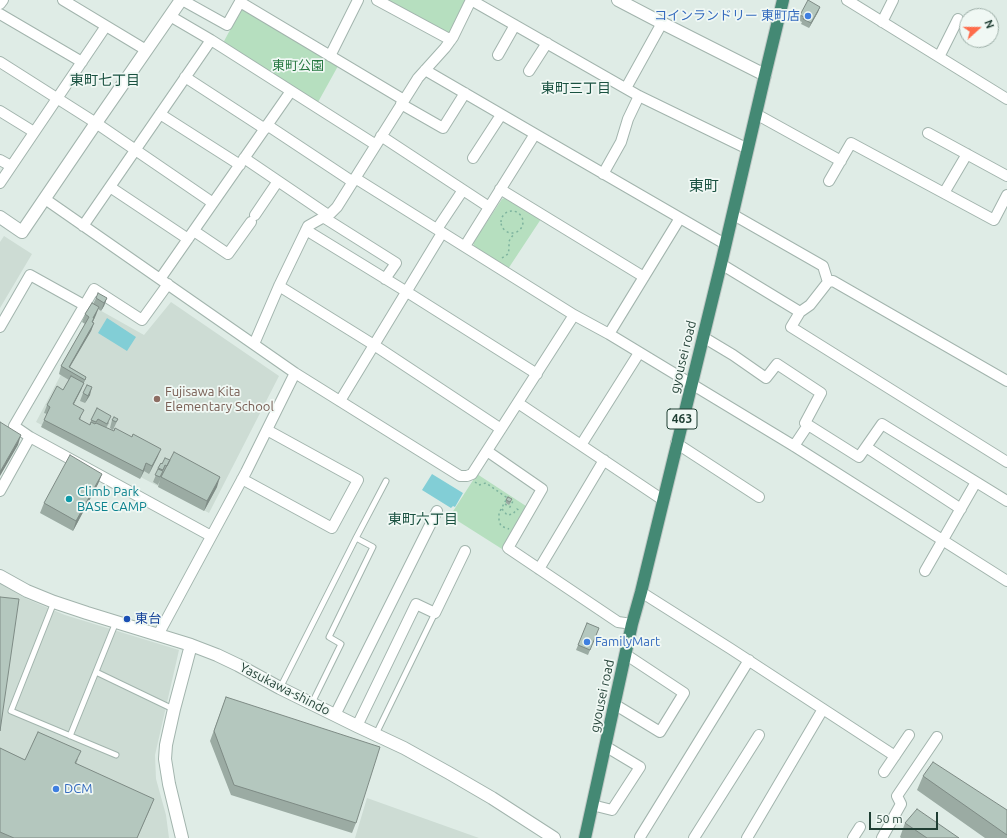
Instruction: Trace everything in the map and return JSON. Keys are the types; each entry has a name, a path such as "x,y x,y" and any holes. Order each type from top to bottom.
{"highway":[{"name":"gyousei road","path":"585,838 632,624 721,264 783,0"}],"street":[{"path":"0,4 3,0"},
{"path":"63,0 146,50"},
{"path":"0,217 22,232 146,50 182,0 227,25 241,1 443,128 465,93"},
{"path":"330,56 358,0"},
{"path":"377,0 451,40"},
{"path":"254,344 279,286 308,226 331,213 337,207 418,78 453,37 471,0 639,96 748,149"},
{"path":"618,0 765,75"},
{"path":"847,0 938,57 1006,95"},
{"path":"882,22 893,0"},
{"path":"0,14 82,62"},
{"path":"170,16 211,40 291,91 463,190 489,208"},
{"path":"938,57 958,19"},
{"path":"626,88 662,23"},
{"path":"498,55 516,25"},
{"path":"0,183 106,26"},
{"path":"83,226 211,40"},
{"path":"529,71 547,43"},
{"path":"0,62 96,123 214,203"},
{"path":"425,70 725,244"},
{"path":"185,77 440,231 574,315 794,446 1007,581"},
{"path":"211,536 30,437 14,426 94,289 142,320 191,235 291,91"},
{"path":"603,174 622,142 628,119 639,96"},
{"path":"0,111 34,132"},
{"path":"160,114 242,162 278,181 326,216 396,263 385,279"},
{"path":"756,114 841,161"},
{"path":"473,158 501,115"},
{"path":"928,133 1007,176"},
{"path":"464,246 535,134"},
{"path":"829,181 851,143 994,220 1007,195"},
{"path":"944,193 967,154"},
{"path":"0,160 11,166"},
{"path":"110,187 191,235 228,254 278,181"},
{"path":"500,189 644,277"},
{"path":"340,401 407,292 463,190"},
{"path":"44,199 295,373 460,476 472,474 574,315"},
{"path":"732,214 823,266 828,282"},
{"path":"608,334 680,218"},
{"path":"306,230 536,374"},
{"path":"721,264 800,312"},
{"path":"0,326 30,275 84,305"},
{"path":"1007,381 833,281 828,282 810,305 800,312 791,327 1007,462"},
{"path":"279,286 501,429"},
{"path":"702,337 733,355 766,378 777,364 822,394 805,423 859,457 882,424 1007,501"},
{"path":"581,445 639,353"},
{"path":"158,635 242,480 295,373"},
{"path":"518,403 663,500"},
{"path":"794,446 808,425"},
{"path":"242,480 332,528 358,480 267,430"},
{"path":"0,490 30,437"},
{"path":"676,443 759,497"},
{"path":"866,447 961,509"},
{"path":"487,451 542,490 508,548 618,622 632,624"},
{"path":"539,569 604,460"},
{"path":"925,571 976,482"},
{"path":"335,715 436,511"},
{"path":"357,726 416,604 435,613 465,551"},
{"name":"Yasukawa-shindo","path":"0,576 27,591 54,602 191,645 217,655 280,688 404,748 492,798 554,838"},
{"path":"641,592 749,660 895,756"},
{"path":"182,838 169,784 165,759 166,745 174,709 191,645"},
{"path":"614,704 660,732 684,693 625,654"},
{"path":"640,837 749,660"},
{"path":"747,838 823,708"},
{"path":"694,838 759,735"},
{"path":"884,772 909,735"},
{"path":"882,838 901,804 897,796 937,737"},
{"path":"592,805 612,810 640,767 605,746"}],"lane":[{"path":"280,688 386,481"},
{"path":"312,703 341,644 328,637 373,547 356,538"},
{"path":"54,602 11,711 116,755"},
{"path":"376,735 435,613"},
{"path":"70,736 116,622"},
{"path":"96,672 174,709"}],"path":[{"path":"494,265 497,261 508,254 510,249 510,239 522,227 522,217 517,212 510,211 504,215 501,222 506,231 516,232"},
{"path":"467,476 479,485 486,483 513,501 510,507 504,503"},
{"path":"506,497 498,519 500,525 508,529 518,531"},
{"path":"502,509 507,515 513,514 517,509 527,515"}],"shaded area":[{"path":"4,236 32,254 0,308 0,242"},
{"name":"Fujisawa Kita Elementary School","path":"171,302 279,376 209,513 36,422 96,308 144,335"},
{"path":"0,584 27,599 65,615 179,650 155,755 156,779 166,815 169,838 0,838"},
{"path":"367,798 479,838 355,838"}],"green space":[{"path":"385,0 467,0 451,33 447,35"},
{"name":"東町公園","path":"242,8 338,66 317,104 223,43"},
{"path":"507,197 541,219 508,269 475,248 473,243 502,199"},
{"path":"477,474 529,508 502,549 450,516"}],"water":[{"path":"107,318 136,337 127,351 98,333"},
{"path":"432,474 463,493 455,507 453,506 451,508 422,490"}],"building":[{"name":"コインランドリー 東町店","path":"808,0 820,7 811,23 803,19 804,17 800,15"},
{"path":"98,293 107,298 104,303 96,298"},
{"path":"92,303 99,307 93,318 92,322 94,323 69,367 86,377 85,380 61,366 89,317 85,314"},
{"path":"71,376 84,383 73,404 84,410 79,419 90,425 91,422 96,423 114,431 115,428 132,437 133,434 161,449 152,466 146,463 143,471 44,420 50,407 47,405 57,386 63,390"},
{"path":"87,385 92,387 88,396 83,393"},
{"path":"97,408 111,416 107,424 98,419 96,422 91,420"},
{"path":"114,417 118,419 116,422 112,420"},
{"path":"0,422 21,435 0,472"},
{"path":"174,452 220,477 207,501 161,477"},
{"name":"Climb Park BASE CAMP","path":"70,455 102,474 76,521 44,503"},
{"path":"165,458 170,460 167,466 165,465 163,470 158,468 161,463 162,464"},
{"path":"158,469 163,471 160,477 155,475"},
{"path":"508,497 512,499 510,502 506,500"},
{"path":"0,597 19,599 0,731"},
{"name":"FamilyMart","path":"587,623 599,628 590,650 578,645"},
{"path":"226,697 380,747 356,823 234,785 214,731"},
{"name":"DCM","path":"38,732 81,751 75,763 154,799 137,838 14,838 0,832 0,748 25,760"},
{"path":"933,762 1007,810 1007,835 923,776"},
{"path":"917,809 959,838 927,838 905,823"}],"place":[{"name":"コインランドリー 東町店","path":"808,16"},
{"name":"Fujisawa Kita Elementary School","path":"157,399"},
{"name":"Climb Park BASE CAMP","path":"69,499"},
{"name":"東台","path":"127,619"},
{"name":"FamilyMart","path":"587,642"},
{"name":"DCM","path":"56,789"}],"district":[{"name":"東町七丁目","path":"105,80"},
{"name":"東町三丁目","path":"576,88"},
{"name":"東町","path":"704,186"},
{"name":"東町六丁目","path":"423,519"}]}
